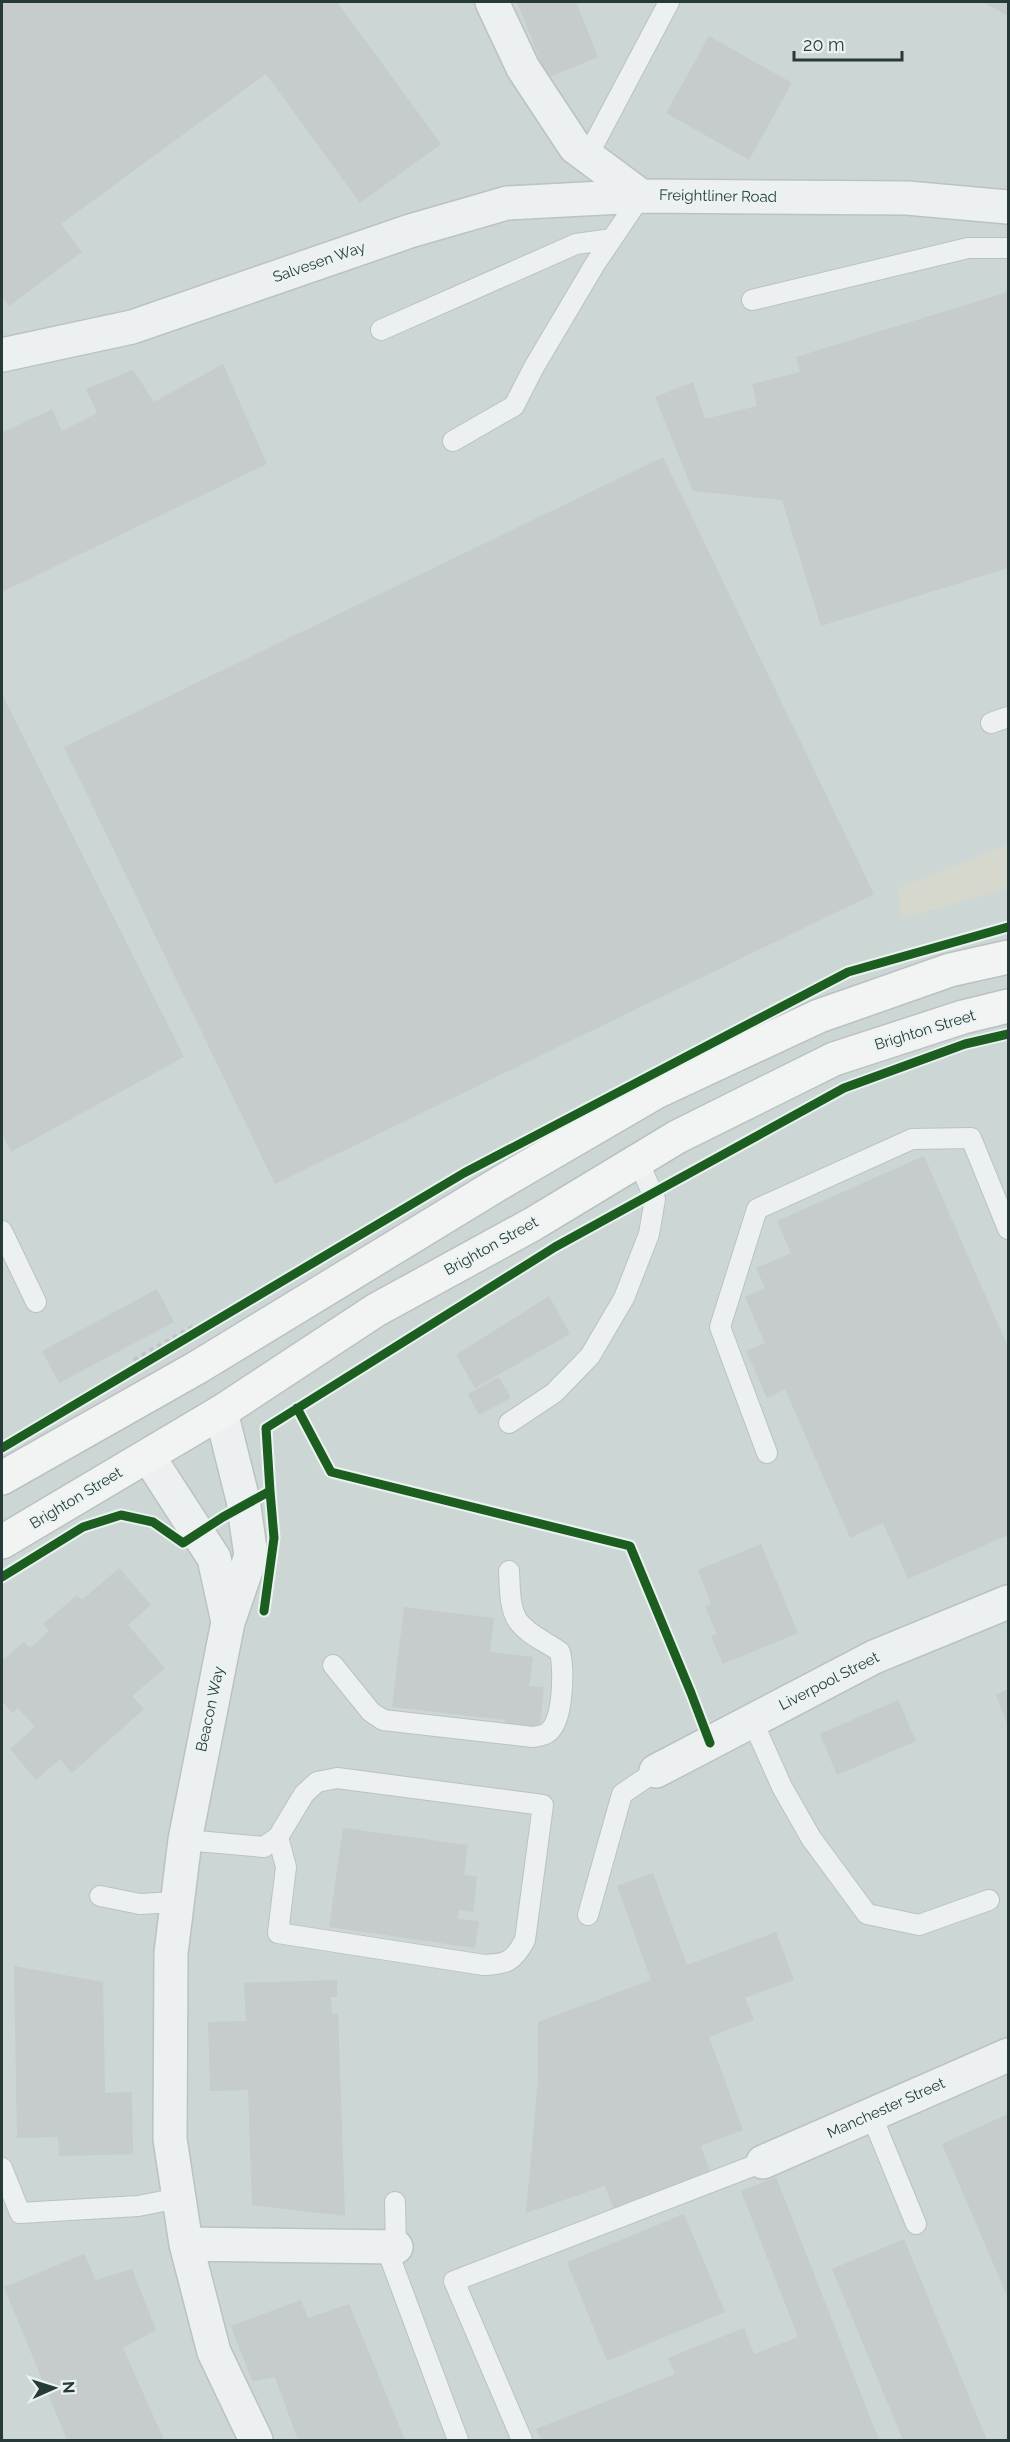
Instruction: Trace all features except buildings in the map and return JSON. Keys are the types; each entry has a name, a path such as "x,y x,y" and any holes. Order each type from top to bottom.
{"main road":[{"path":"2,1478 198,1366 500,1183 656,1092 819,1016 950,970 1008,957"},
{"name":"Brighton Street","path":"2,1542 221,1412 375,1310 533,1224 677,1137 834,1059 963,1017 1008,1006"}],"street":[{"name":"Freightliner Road","path":"492,2 523,68 575,147 640,196 907,198 1008,207"},
{"name":"Salvesen Way","path":"2,355 132,327 410,231 507,203 640,196"},
{"name":"Beacon Way","path":"221,1412 243,1500 251,1556 228,1622 184,1840 171,1953 170,2139 186,2244 214,2352 256,2440"},
{"name":"Beacon Way","path":"148,1456 214,1558 228,1622"},
{"name":"Liverpool Street","path":"656,1771 874,1657 1008,1602"},
{"name":"Manchester Street","path":"763,2162 1008,2055"},
{"path":"186,2244 391,2247"}],"lane":[{"path":"587,157 669,2"},
{"path":"453,441 514,406 534,367 640,196"},
{"path":"381,330 576,244 612,239"},
{"path":"752,300 968,248 1008,248"},
{"path":"767,1453 720,1327 757,1209 912,1140 971,1138 1008,1228"},
{"path":"510,1423 554,1394 590,1356 624,1298 649,1234 655,1199 638,1161"},
{"path":"2,1231 36,1302"},
{"path":"333,1665 371,1713 383,1720 533,1737 548,1733 558,1719 564,1667 560,1652 518,1621 513,1607 509,1570"},
{"path":"752,1720 782,1787 811,1838 867,1914 919,1925 990,1900"},
{"path":"588,1915 622,1794 656,1771"},
{"path":"184,1840 264,1847 278,1837 304,1794 317,1782 337,1778 543,1805 525,1940 517,1955 504,1964 484,1965 278,1933 286,1867 278,1837"},
{"path":"100,1896 140,1904 177,1902"},
{"path":"872,2114 916,2224"},
{"path":"522,2440 454,2281 763,2162"},
{"path":"2,2168 20,2213 138,2205 179,2198"},
{"path":"395,2202 391,2247 458,2440"}],"path":[{"path":"128,1373 210,1325"}],"shaded area":[{"path":"2,2 1008,2 1008,2440 2,2440"},
{"path":"1008,844 1008,888 901,919 899,888"}],"cycle path":[{"path":"2,1448 464,1173 848,972 1008,927"},
{"path":"2,1577 83,1527 121,1515 153,1522 183,1543 270,1491 266,1428 555,1247 844,1088 965,1044 1008,1034"},
{"path":"297,1408 331,1472 630,1546 710,1743"},
{"path":"264,1611 274,1538 270,1491"}]}
